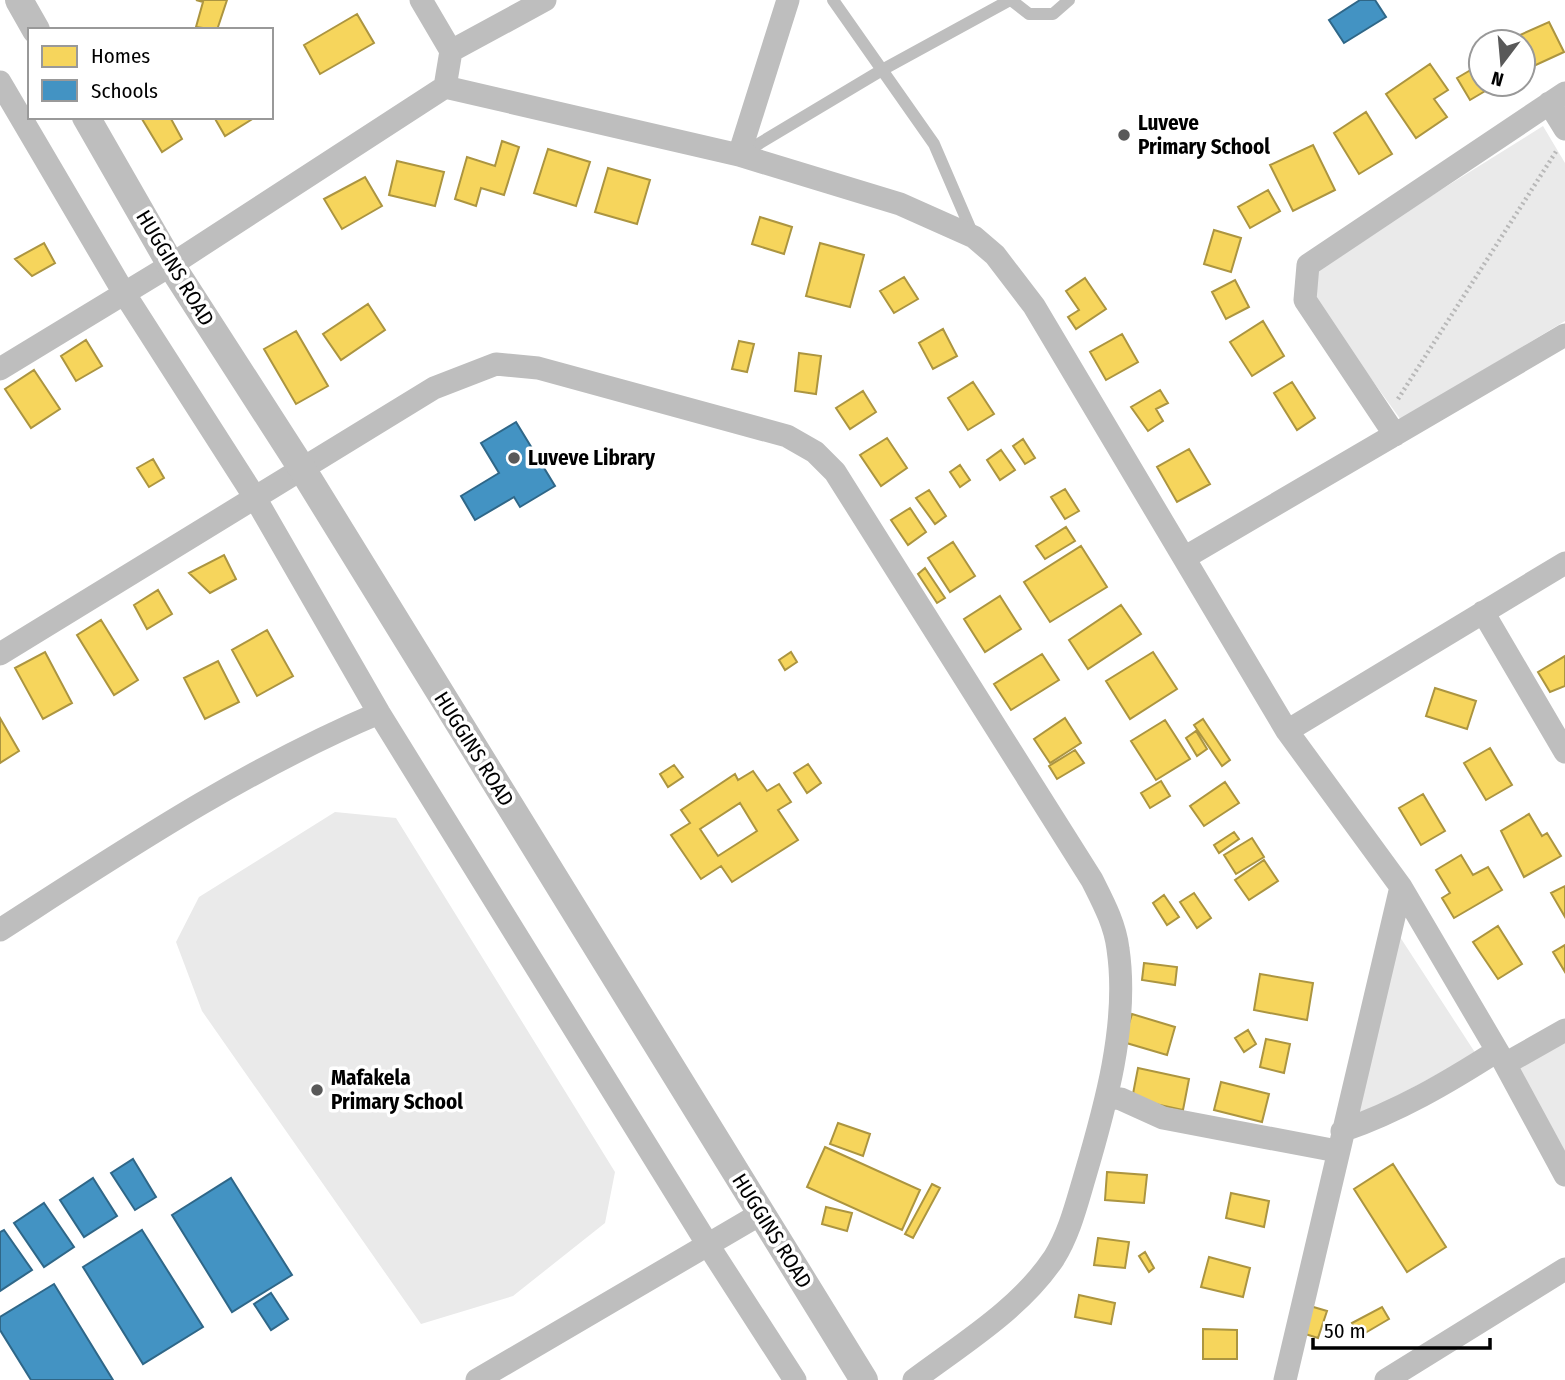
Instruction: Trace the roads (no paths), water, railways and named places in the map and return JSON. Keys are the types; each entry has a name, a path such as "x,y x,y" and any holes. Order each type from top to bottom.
{"street":[{"path":"19,0 35,28"},
{"path":"421,0 451,51 445,87"},
{"path":"451,51 545,0"},
{"path":"738,155 788,0"},
{"path":"0,82 124,293 254,496 379,713 708,1245 796,1380"},
{"path":"0,369 171,265 445,87 738,155 900,204 974,237 995,255 1034,306 1286,731 1401,887 1501,1057 1565,1175"},
{"path":"1390,427 1306,300 1308,265 1557,98 1561,139"},
{"name":"HUGGINS ROAD","path":"87,119 171,265 301,467 864,1380"},
{"path":"1184,558 1390,427 1565,335"},
{"path":"0,654 301,467 434,388 496,364 538,368 787,436 815,452 835,472 1092,880 1107,910 1118,949 1120,996 1108,1097 1069,1229 1055,1257 1037,1281 986,1326 914,1380"},
{"path":"1286,731 1565,563"},
{"path":"1483,612 1565,752"},
{"path":"0,930 182,812 324,736 379,713"},
{"path":"1285,1380 1339,1141 1401,887"},
{"path":"1108,1097 1121,1098 1163,1118 1339,1141 1501,1057 1565,1030"},
{"path":"477,1380 762,1213"},
{"path":"1386,1380 1565,1269"}],"lane":[{"path":"834,0 934,144 974,237"},
{"path":"738,155 882,70 1010,0 1029,14 1053,14 1069,0"}],"place":[{"name":"Luveve Primary School","path":"1124,135"},
{"name":"Luveve Library","path":"514,458"},
{"name":"Mafakela Primary School","path":"317,1090"}]}
